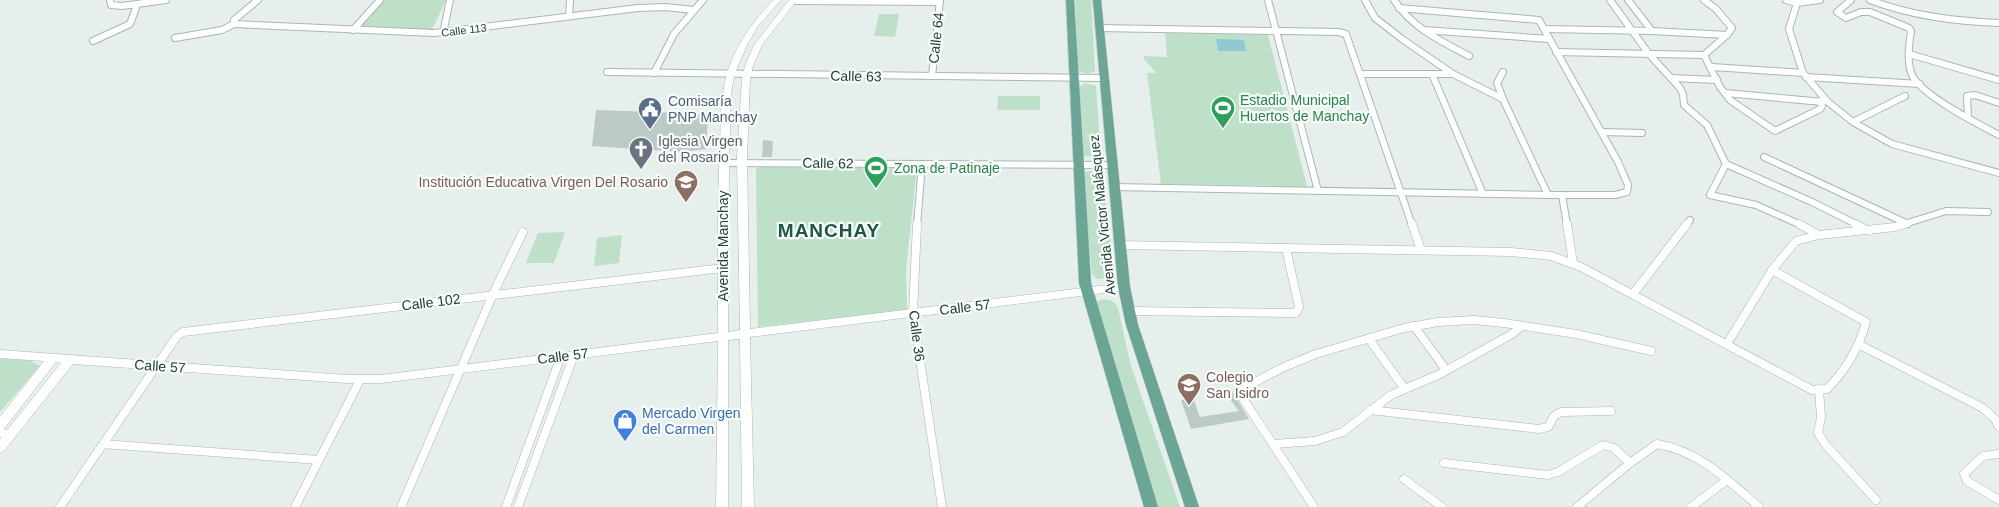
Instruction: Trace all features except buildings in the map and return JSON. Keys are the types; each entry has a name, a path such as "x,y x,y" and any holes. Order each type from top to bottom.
{"main road":[{"name":"Avenida Victor Malásquez","path":"1070,0 1084,274 1087,292 1151,507"},
{"name":"Avenida Victor Malásquez","path":"1097,0 1118,246 1124,287 1129,311 1192,507"}],"street":[{"path":"110,0 112,5 137,5 166,0"},
{"path":"175,38 222,30 234,24 258,0"},
{"path":"353,30 380,0"},
{"path":"443,33 450,0"},
{"path":"569,16 570,0"},
{"path":"654,73 668,43 703,0"},
{"name":"Avenida Manchay","path":"722,507 724,163 727,93 731,73 747,37 777,0"},
{"path":"792,0 940,1"},
{"name":"Avenida Manchay","path":"748,507 742,162 747,74 758,45 792,0"},
{"path":"1268,0 1318,191"},
{"path":"1365,0 1375,18 1453,74 1503,99"},
{"path":"1394,0 1399,8 1424,30 1468,56"},
{"path":"1610,0 1649,54 1683,94 1684,105 1707,125 1726,164 1812,202 1869,231"},
{"path":"1628,0 1652,31"},
{"path":"1704,0 1716,9 1732,28 1727,35 1710,47 1704,55"},
{"path":"1786,0 1797,3 1820,0"},
{"path":"1851,0 1837,12 1839,15 1846,18 1861,12 1870,12 1909,28 1911,31 1908,54 1914,77 1920,84 1968,118 1999,135"},
{"path":"1870,0 1898,11 1931,18 1999,23"},
{"name":"Calle 64","path":"932,76 940,1"},
{"path":"1797,3 1789,29 1805,75 1828,102 1852,122 1892,144 1999,173"},
{"path":"93,40 130,24 137,5"},
{"name":"Calle 113","path":"234,24 443,33 647,7 694,10"},
{"path":"1114,187 1562,196 1615,195 1628,190 1628,184 1602,132 1540,21 1537,19 1399,8"},
{"path":"1099,28 1344,34 1348,37 1421,250"},
{"path":"1545,29 1632,30 1727,35"},
{"path":"1424,30 1549,39"},
{"path":"1556,52 1704,55"},
{"path":"1908,54 1999,80"},
{"path":"1704,55 1730,100 1775,131 1820,109 1822,106 1820,101"},
{"path":"1712,68 1920,84"},
{"name":"Calle 63","path":"607,72 1104,78"},
{"path":"1489,92 1503,72"},
{"path":"1360,74 1453,74"},
{"path":"1432,74 1483,194"},
{"path":"1671,78 1717,80"},
{"path":"1497,83 1548,195"},
{"path":"1725,93 1828,102"},
{"path":"1968,118 1967,96 1975,95 1999,102"},
{"path":"1852,122 1905,96"},
{"path":"1602,132 1642,133"},
{"path":"1764,157 1908,224"},
{"name":"Calle 62","path":"724,163 1112,165"},
{"name":"Calle 36","path":"922,164 914,254 913,313 942,507"},
{"path":"1726,164 1710,195 1762,207 1780,214 1819,235"},
{"path":"1562,196 1573,263"},
{"path":"1727,344 1772,270 1796,240 1819,235 1869,231 1908,224 1946,211 1988,212"},
{"path":"1633,294 1690,220"},
{"path":"402,507 493,294 523,232"},
{"path":"1118,246 1421,250 1534,253 1557,257 1573,263 1633,294 1783,376 1812,390 1827,389 1837,380 1858,344 1866,323 1863,319 1772,270"},
{"path":"1129,311 1296,313 1299,307 1286,248"},
{"name":"Calle 102","path":"60,507 178,336 186,331 723,268"},
{"name":"Calle 57","path":"0,354 360,380 391,378 1124,287"},
{"path":"1314,507 1274,444 1238,393 1239,389 1300,359 1414,326 1468,320 1522,326 1592,338 1651,352"},
{"path":"1414,326 1446,370"},
{"path":"1274,444 1309,442 1335,435 1358,422 1384,399 1446,370 1512,334 1522,326"},
{"path":"1370,339 1404,388"},
{"path":"1858,344 1983,408 1995,419 1999,427"},
{"path":"518,507 574,354"},
{"path":"506,507 562,356"},
{"path":"0,426 54,357"},
{"path":"0,448 5,434 71,358"},
{"path":"295,507 360,380"},
{"path":"1818,389 1820,417 1818,433 1825,444 1876,500"},
{"path":"1370,410 1539,429 1548,427 1554,416 1561,412 1611,411"},
{"path":"103,444 319,460"},
{"path":"1444,463 1548,475 1555,473 1604,445 1614,448 1630,463"},
{"path":"1578,507 1654,445 1667,445 1692,454 1759,507"},
{"path":"1999,454 1990,454 1978,458 1964,474 1967,481 1999,500"},
{"path":"1404,479 1442,507"},
{"path":"1691,507 1727,480"}],"green space":[{"path":"384,0 446,0 432,30 358,28"},
{"path":"1075,0 1091,0 1095,71 1091,73 1084,73 1078,70"},
{"path":"879,14 899,14 895,37 874,36"},
{"name":"Estadio Municipal Huertos de Manchay","path":"1165,33 1268,35 1307,186 1161,184 1147,73 1156,73 1144,59 1144,56 1167,57"},
{"path":"1085,83 1096,86 1101,157 1083,156 1079,87"},
{"path":"998,96 1040,96 1040,110 997,110"},
{"path":"760,167 917,168 906,269 907,310 758,327 756,169"},
{"path":"1085,172 1100,173 1103,178 1114,271 1111,278 1097,279 1092,274 1083,176"},
{"path":"565,232 554,263 526,263 538,233"},
{"path":"622,235 619,263 594,266 597,238"},
{"path":"1099,300 1110,300 1118,308 1131,366 1180,507 1157,507 1096,304"},
{"path":"0,359 29,360 40,366 0,412"}],"water":[{"path":"1216,39 1244,40 1246,51 1218,51"}],"place":[{"name":"Estadio Municipal Huertos de Manchay","path":"1223,129"},
{"name":"Comisaría PNP Manchay","path":"650,130"},
{"name":"Iglesia Virgen del Rosario","path":"641,170"},
{"name":"Zona de Patinaje","path":"876,189"},
{"name":"Institución Educativa Virgen Del Rosario","path":"686,203"},
{"name":"Colegio San Isidro","path":"1189,406"},
{"name":"Mercado Virgen del Carmen","path":"625,442"}],"district":[{"name":"MANCHAY","path":"829,230"}]}
